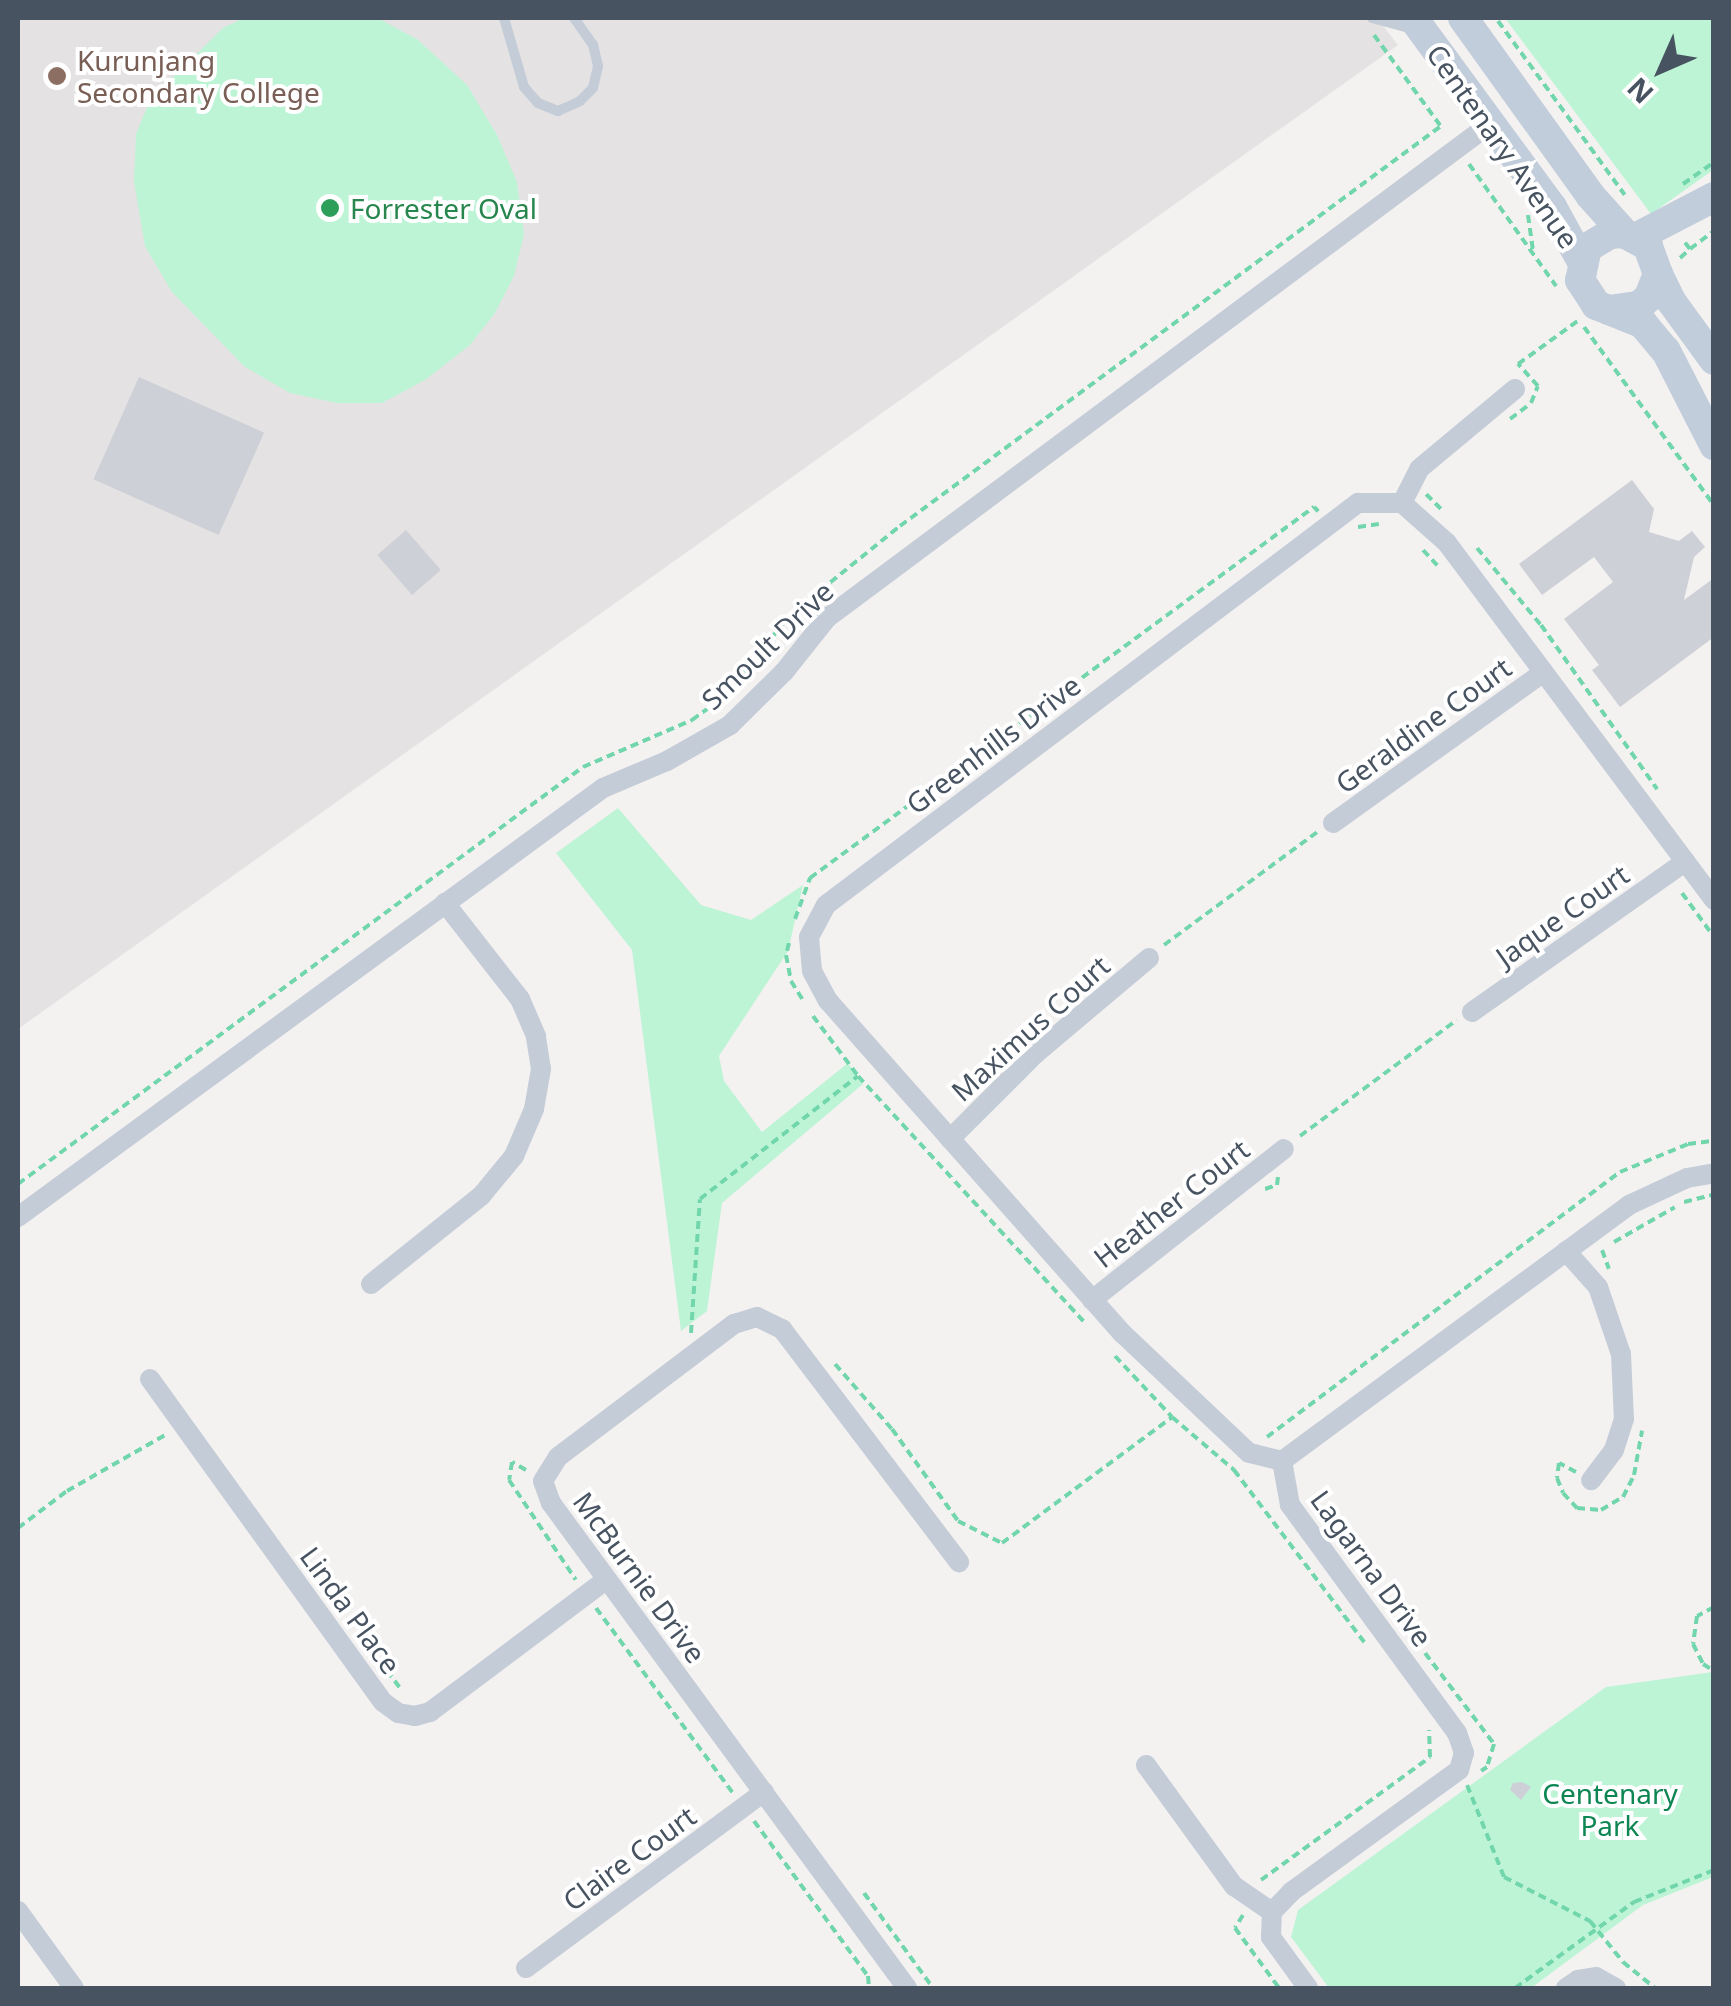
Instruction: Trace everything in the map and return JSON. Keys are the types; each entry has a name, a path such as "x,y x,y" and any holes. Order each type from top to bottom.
{"street":[{"name":"Centenary Avenue","path":"1463,18 1590,195 1630,235"},
{"name":"Centenary Avenue","path":"1418,25 1570,233 1581,260"},
{"path":"1492,123 1526,102"},
{"name":"Smoult Drive","path":"18,1217 603,788 667,761 730,725 784,672 827,618 1492,123"},
{"path":"1714,197 1630,235 1598,239 1581,260 1580,280 1586,295 1644,324 1666,350 1714,445"},
{"path":"1610,310 1639,306 1650,297 1714,206"},
{"path":"1630,235 1648,246 1665,271 1670,301 1714,360"},
{"path":"1515,389 1419,469 1402,503 1447,543 1544,672 1673,876 1714,900"},
{"name":"Greenhills Drive","path":"1282,1462 1248,1453 1092,1300 828,1002 812,971 809,937 826,905 1358,503 1402,503"},
{"name":"Geraldine Court","path":"1334,823 1544,672"},
{"name":"Jaque Court","path":"1472,1012 1673,876"},
{"path":"370,1284 481,1196 514,1156 534,1109 541,1070 536,1036 520,999 445,903"},
{"name":"Maximus Court","path":"955,1145 1035,1054 1149,958"},
{"name":"Heather Court","path":"1092,1300 1284,1148"},
{"path":"1282,1462 1573,1259 1629,1206 1686,1178 1714,1173"},
{"path":"1573,1259 1598,1287 1620,1354 1624,1419 1614,1450 1591,1480"},
{"name":"McBurnie Drive","path":"907,1988 551,1503 542,1480 558,1457 734,1324 757,1317 782,1329 959,1562"},
{"name":"Linda Place","path":"150,1379 384,1702 398,1713 421,1714"},
{"name":"Lagarna Drive","path":"1272,1912 1291,1892 1459,1770 1464,1753 1457,1733 1290,1505 1282,1462"},
{"path":"421,1714 607,1579"},
{"path":"1146,1766 1234,1886 1272,1912 1271,1937 1308,1988"},
{"name":"Claire Court","path":"526,1968 764,1792"},
{"path":"18,1911 74,1988"},
{"path":"1566,1988 1578,1980 1596,1978 1616,1988"}],"lane":[{"path":"504,18 524,88 538,103 558,112 580,101 594,88 598,66 594,45 574,18"},
{"name":"Centenary Avenue","path":"1372,18 1418,25"}],"path":[{"path":"1495,18 1631,203"},
{"path":"1372,33 1556,288"},
{"path":"18,1184 584,767 692,720 725,696 790,615 900,526 1441,126"},
{"path":"1665,271 1685,243 1714,231"},
{"path":"1502,422 1531,403 1538,386 1518,364 1579,320 1714,505"},
{"path":"1424,478 1424,492 1450,517"},
{"path":"1087,1325 858,1076 791,981 786,955 810,878 1314,507 1341,537 1357,527 1390,523"},
{"path":"1415,542 1444,572"},
{"path":"1473,543 1540,624 1663,797"},
{"path":"1149,958 1210,908 1334,823"},
{"path":"1673,876 1714,937"},
{"path":"1673,876 1683,894"},
{"path":"1262,1190 1276,1185 1284,1148 1472,1012"},
{"path":"700,1350 691,1337 700,1199 858,1076"},
{"path":"1248,1485 1266,1438 1278,1426 1620,1172 1688,1144 1714,1141"},
{"path":"942,1165 955,1145"},
{"path":"1573,1259 1682,1203 1714,1195"},
{"path":"1122,1333 1106,1346 1172,1417 1248,1485 1372,1653"},
{"path":"829,1357 892,1429 958,1520 1002,1543 1172,1417"},
{"path":"18,1528 68,1491 183,1425"},
{"path":"542,1480 512,1462 509,1480 587,1594 868,1976 870,1988"},
{"path":"1714,1606 1697,1616 1693,1644 1703,1664 1714,1671"},
{"path":"371,1649 421,1714"},
{"path":"1423,1650 1494,1744 1487,1767 1464,1781 1504,1876 1590,1921 1623,1962 1655,1988"},
{"path":"1279,1988 1235,1928 1261,1880 1430,1756 1429,1729"},
{"path":"1515,1988 1634,1902 1714,1870"},
{"path":"857,1884 933,1988"}],"shaded area":[{"path":"18,18 1377,18 1398,45 18,1029"}],"green space":[{"name":"Forrester Oval","path":"244,18 377,18 417,39 467,85 497,135 517,182 524,234 514,276 495,313 470,345 425,380 382,403 337,403 290,393 245,367 172,292 145,246 134,182 136,134 150,100 223,28"},
{"path":"1505,18 1713,18 1713,170 1651,214"},
{"path":"618,808 701,905 751,920 803,885 788,951 719,1056 724,1081 762,1132 848,1063 863,1084 722,1203 707,1311 681,1331 632,950 556,853"},
{"name":"Centenary Park","path":"1713,1672 1713,1877 1643,1905 1531,1988 1329,1988 1291,1937 1298,1910 1606,1687"}],"building":[{"path":"139,377 264,433 219,535 93,479"},
{"path":"1632,480 1654,509 1649,532 1679,541 1692,531 1705,547 1694,557 1684,600 1714,578 1714,637 1620,707 1592,670 1599,665 1564,619 1613,582 1594,557 1542,595 1519,564"},
{"path":"406,530 441,570 412,595 377,555"},
{"path":"1513,1783 1531,1787 1521,1800 1510,1790"}],"place":[{"name":"Kurunjang Secondary College","path":"57,76"},
{"name":"Forrester Oval","path":"330,208"}]}
